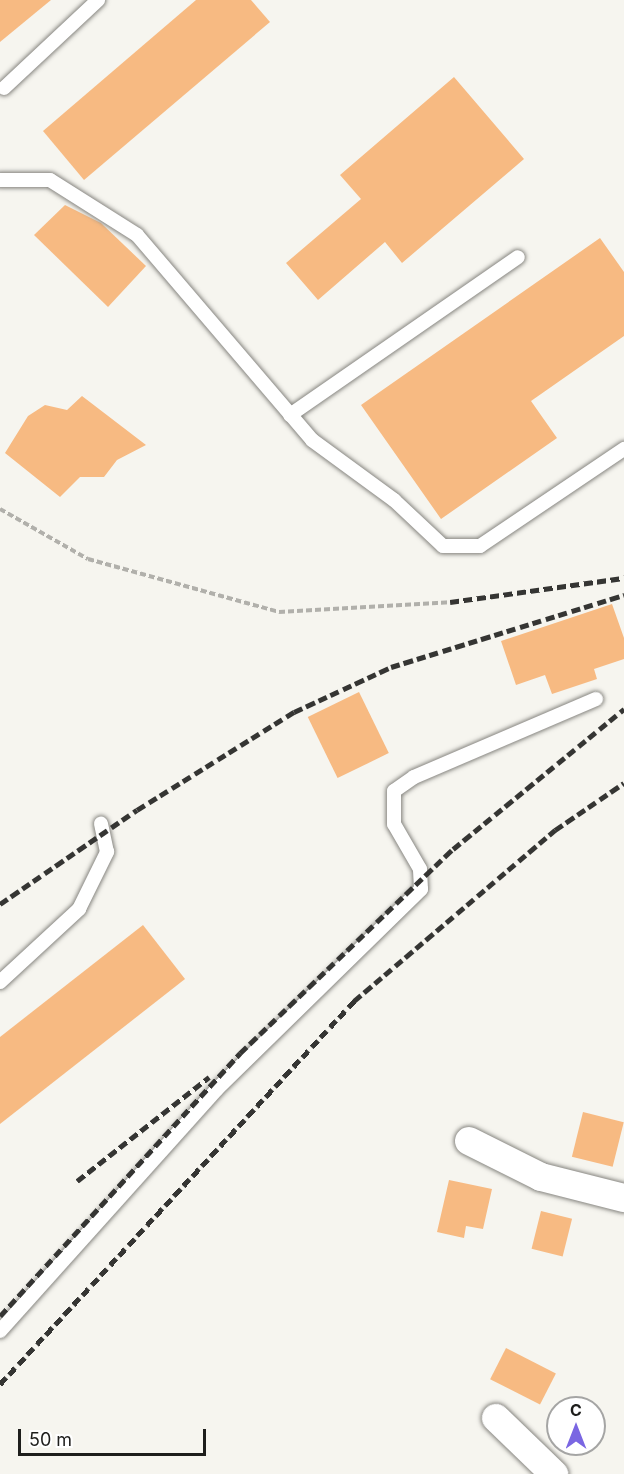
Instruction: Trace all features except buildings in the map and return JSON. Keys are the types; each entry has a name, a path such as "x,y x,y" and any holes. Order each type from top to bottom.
{"street":[{"path":"469,1141 541,1177 624,1198"},
{"path":"496,1418 554,1474"}],"lane":[{"path":"4,88 98,0"},
{"path":"0,180 50,180 137,235 312,440 394,500 444,546 480,546 624,448"},
{"path":"290,415 518,257"},
{"path":"0,1331 216,1090 421,889 420,869 394,825 394,791 414,777 597,699"},
{"path":"0,982 79,909 108,852 101,825"}],"path":[{"path":"0,509 88,559 279,612 450,602"}],"railway":[{"path":"450,602 624,578"},
{"path":"0,904 137,810 294,712 391,667 624,595"},
{"path":"0,1316 240,1053 453,849 624,709"},
{"path":"0,1384 354,1001 555,830 624,783"},
{"path":"77,1181 209,1077"}]}
